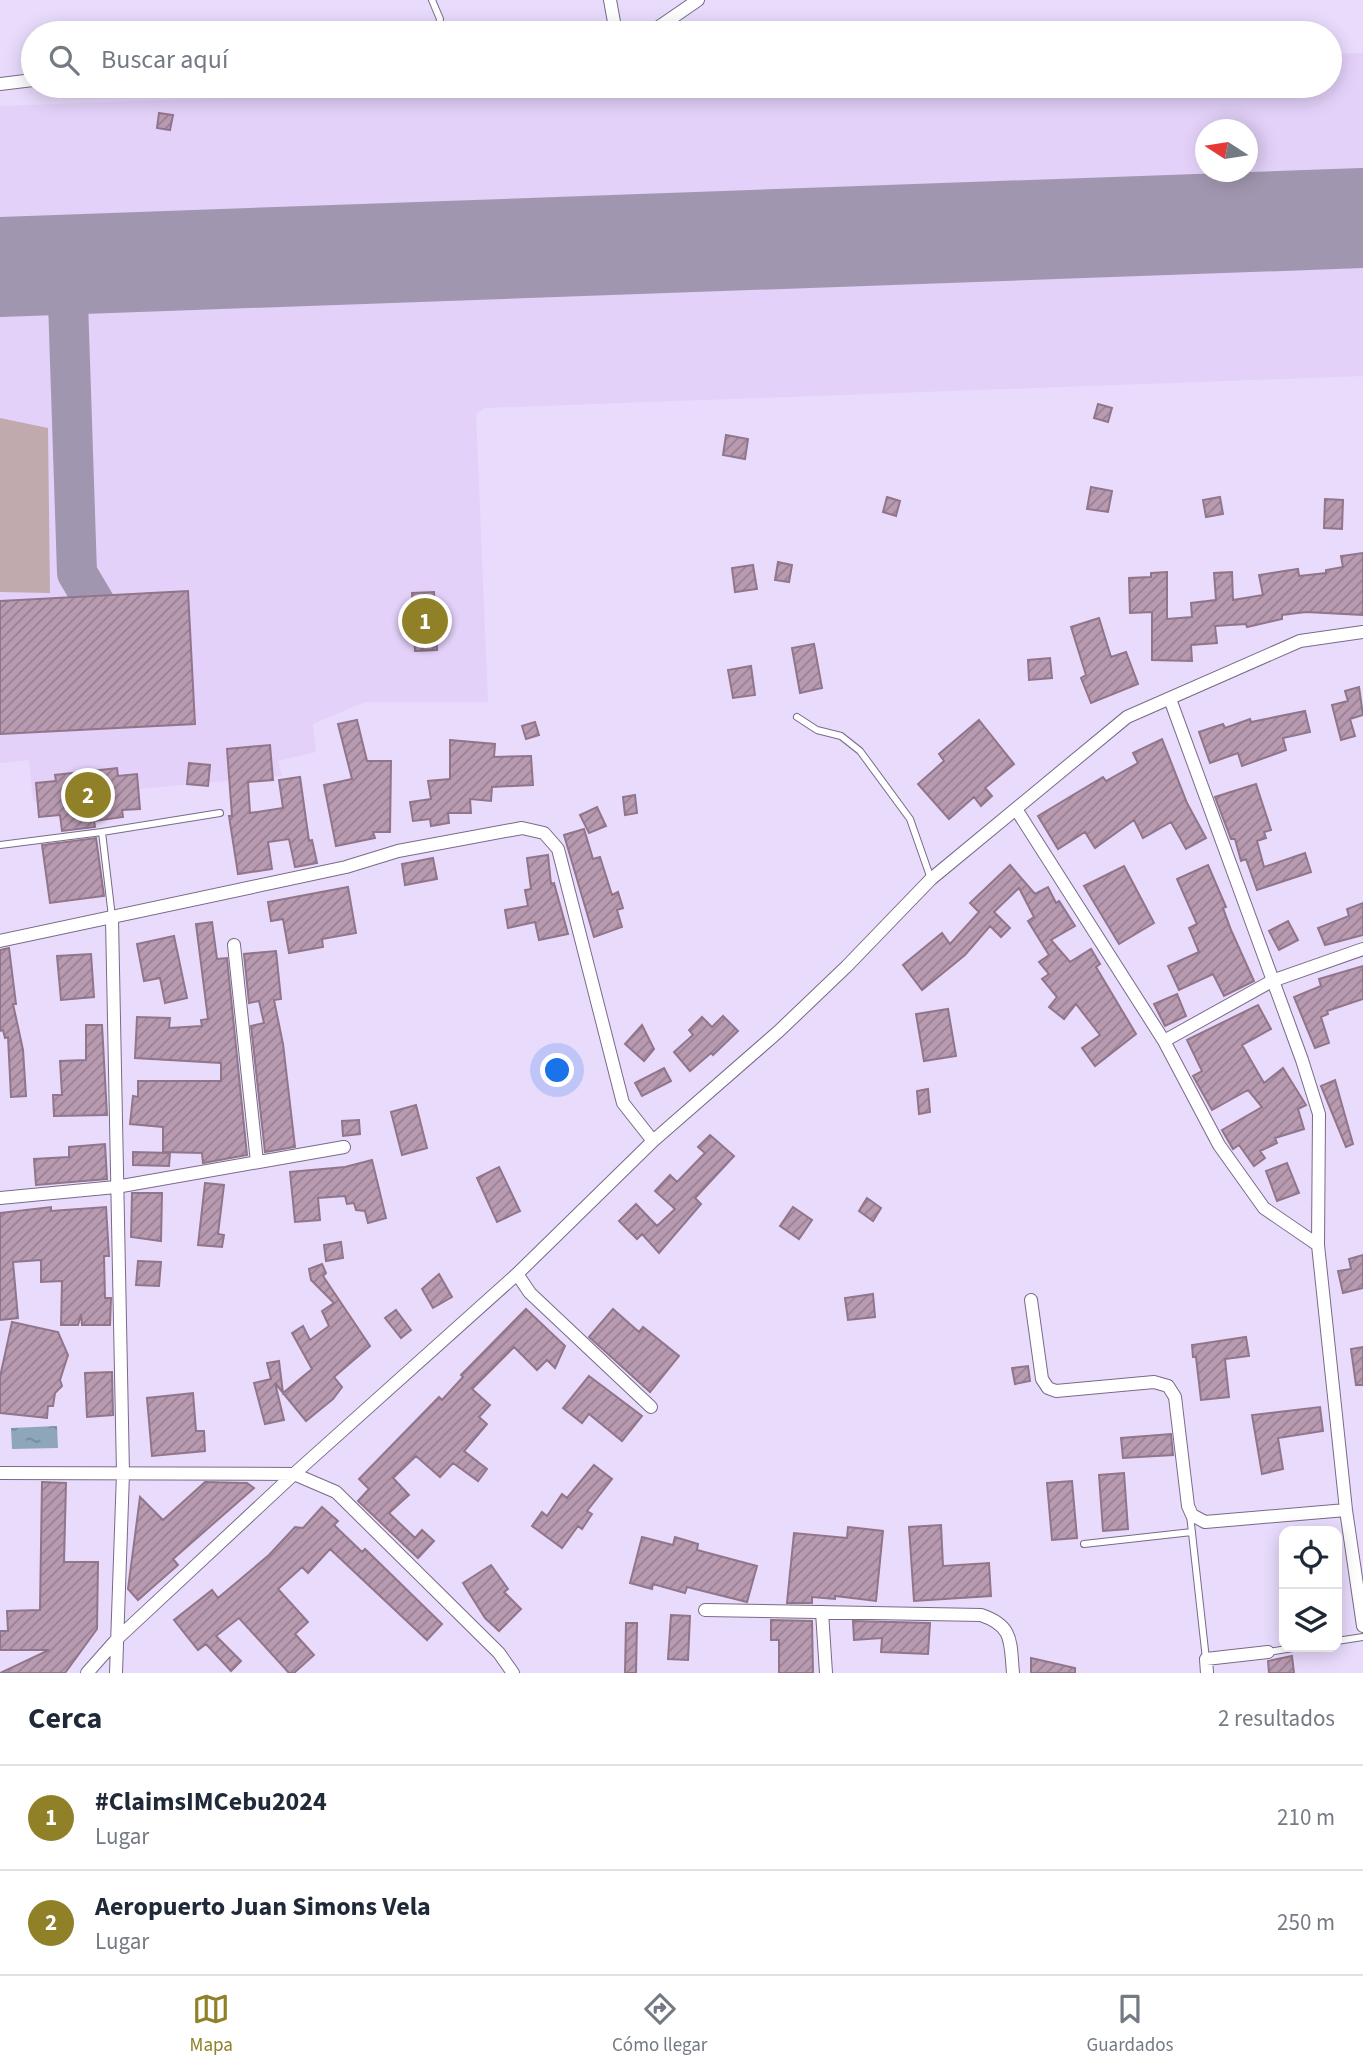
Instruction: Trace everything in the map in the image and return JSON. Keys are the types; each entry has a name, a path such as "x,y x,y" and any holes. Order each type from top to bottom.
{"street":[{"path":"610,0 614,21"},
{"path":"667,21 698,0"},
{"path":"0,84 21,81"},
{"path":"87,1673 118,1638 294,1474 517,1274 653,1141 779,1031 847,966 931,879 1127,717 1300,641 1363,632"},
{"path":"1170,699 1303,1060 1319,1114 1318,1245 1347,1516 1359,1564 1363,1626"},
{"path":"1016,809 1164,1041 1219,1145 1264,1208 1318,1245"},
{"path":"0,941 346,867 398,851 523,828 544,834 558,849 623,1103 653,1141"},
{"path":"112,919 123,1473 116,1673"},
{"path":"234,945 257,1162"},
{"path":"1164,1041 1272,981 1363,949"},
{"path":"0,1198 116,1186 344,1147"},
{"path":"517,1274 530,1293 651,1407"},
{"path":"1031,1300 1042,1379 1048,1388 1056,1391 1154,1382 1171,1390 1175,1397 1189,1511 1195,1519 1205,1522 1363,1516"},
{"path":"0,1473 294,1474 336,1492 499,1653 513,1673"},
{"path":"705,1610 981,1615 998,1620 1007,1629 1013,1673"},
{"path":"822,1612 826,1673"},
{"path":"1207,1673 1206,1659 1268,1652"}],"lane":[{"path":"432,0 440,21"},
{"path":"797,717 817,730 841,736 860,751 910,819 931,879"},
{"path":"0,845 220,813"},
{"path":"102,832 112,919"},
{"path":"1189,1511 1206,1659"},
{"path":"1084,1544 1192,1532"},
{"path":"1342,1640 1363,1637"},
{"path":"1268,1652 1279,1650"}],"shaded area":[{"path":"1363,53 1363,376 485,408 476,414 488,702 365,702 313,724 316,752 278,761 282,776 139,789 140,809 123,810 123,817 61,824 60,815 39,817 37,801 33,801 29,760 0,763 0,106 224,98 1342,98 1342,54"},
{"path":"0,418 48,428 50,593 0,592"}],"water":[{"path":"57,1426 58,1448 12,1449 11,1428"}],"building":[{"path":"159,113 173,115 170,130 157,128"},
{"path":"1098,404 1112,408 1108,422 1094,418"},
{"path":"726,435 748,439 745,459 723,455"},
{"path":"1091,487 1112,491 1108,512 1087,509"},
{"path":"887,497 900,501 896,516 883,512"},
{"path":"1220,497 1223,514 1206,517 1203,500"},
{"path":"1325,499 1343,500 1342,529 1324,528"},
{"path":"1363,553 1363,615 1306,612 1282,615 1282,619 1247,627 1246,624 1215,626 1217,643 1191,645 1192,661 1152,660 1152,612 1130,613 1129,578 1151,577 1151,573 1167,572 1167,619 1192,617 1191,603 1216,600 1214,573 1232,572 1233,600 1263,595 1259,575 1298,569 1299,576 1326,573 1326,570 1343,567 1341,556"},
{"path":"778,562 792,565 789,582 775,580"},
{"path":"753,565 757,589 735,592 732,568"},
{"path":"188,591 195,724 0,734 0,601"},
{"path":"434,592 437,650 415,651 412,593"},
{"path":"1099,618 1111,657 1126,652 1138,684 1091,703 1081,678 1086,675 1071,627"},
{"path":"814,644 822,688 800,693 792,648"},
{"path":"1050,658 1052,678 1029,680 1028,660"},
{"path":"751,666 755,695 733,698 728,670"},
{"path":"1359,687 1363,715 1350,719 1355,736 1341,740 1332,705 1348,701 1345,691"},
{"path":"1305,711 1310,732 1283,738 1286,750 1242,766 1238,753 1210,763 1199,732 1223,724 1225,728 1250,719 1251,722"},
{"path":"357,720 367,761 391,761 390,832 373,832 375,838 336,846 324,785 352,779 338,724"},
{"path":"979,720 1014,764 985,788 992,796 981,806 974,797 949,819 918,784 944,761 939,754"},
{"path":"535,722 539,735 526,739 522,726"},
{"path":"1162,739 1187,803 1206,838 1186,849 1171,822 1143,838 1134,820 1095,848 1085,832 1058,849 1038,816 1103,777 1106,781 1138,763 1133,753"},
{"path":"450,740 495,744 494,757 531,756 533,785 492,787 491,801 470,799 471,813 448,813 449,823 431,826 430,819 413,821 410,802 431,799 428,781 450,779"},
{"path":"270,745 273,780 248,782 250,813 283,808 279,780 300,777 309,841 312,840 317,863 295,867 289,839 268,842 272,869 238,874 229,816 232,816 227,749"},
{"path":"189,763 210,765 208,786 187,784"},
{"path":"117,768 118,776 137,774 140,809 122,810 123,817 94,821 95,827 62,831 60,815 39,817 36,783 56,781 55,775"},
{"path":"1256,784 1271,830 1264,832 1266,838 1257,841 1264,867 1305,853 1311,872 1257,890 1246,859 1241,861 1235,839 1231,839 1215,797"},
{"path":"635,795 637,813 625,815 623,797"},
{"path":"597,807 606,826 589,833 580,815"},
{"path":"584,829 593,859 600,857 612,895 618,892 623,908 617,910 622,927 594,937 564,835"},
{"path":"96,838 104,896 50,903 42,845"},
{"path":"548,855 551,884 554,883 568,934 539,940 535,922 508,928 505,910 528,906 525,890 531,889 527,858"},
{"path":"433,858 437,879 405,885 402,864"},
{"path":"1010,865 1035,894 1048,887 1056,903 1059,901 1075,926 1051,940 1070,962 1091,949 1100,964 1096,967 1136,1034 1095,1066 1082,1048 1100,1035 1076,1004 1064,1019 1049,1007 1057,997 1042,979 1049,974 1039,962 1049,955 1028,921 1034,917 1019,888 994,912 1010,928 1001,937 990,926 965,955 922,990 903,965 942,933 950,944 979,912 970,903"},
{"path":"1208,865 1226,907 1223,908 1231,930 1254,981 1224,996 1213,974 1179,990 1168,966 1199,952 1189,928 1197,924 1177,879"},
{"path":"1124,866 1154,923 1119,944 1084,886"},
{"path":"348,887 356,933 322,939 323,947 289,953 283,919 271,921 268,902"},
{"path":"1363,903 1363,935 1325,945 1318,928 1349,916 1347,909"},
{"path":"1288,921 1298,940 1279,950 1269,931"},
{"path":"212,922 217,959 227,958 247,1155 203,1163 202,1153 163,1152 163,1127 130,1124 133,1096 138,1097 138,1081 221,1081 221,1063 135,1058 137,1017 170,1018 169,1028 202,1026 201,1020 208,1019 196,924"},
{"path":"174,936 187,998 165,1003 160,978 144,981 137,944"},
{"path":"9,948 16,1004 13,1004 23,1050 26,1096 11,1097 8,1037 5,1038 3,1030 0,1031 0,950"},
{"path":"276,951 281,999 274,1000 283,1044 295,1147 265,1152 251,1026 264,1023 259,1001 249,1003 244,954"},
{"path":"91,954 94,997 61,1000 57,956"},
{"path":"1363,966 1363,999 1327,1011 1328,1014 1321,1017 1329,1043 1315,1048 1294,997 1321,986 1319,979"},
{"path":"1177,994 1186,1016 1165,1026 1154,1004"},
{"path":"1258,1005 1271,1029 1242,1045 1264,1083 1283,1068 1306,1105 1298,1109 1304,1129 1275,1138 1277,1143 1260,1151 1265,1158 1254,1166 1239,1145 1233,1149 1222,1130 1262,1107 1248,1090 1212,1110 1193,1076 1202,1071 1187,1040"},
{"path":"948,1009 956,1056 924,1061 916,1014"},
{"path":"723,1016 738,1031 713,1055 711,1053 690,1071 674,1052 693,1035 689,1030 702,1017 712,1027"},
{"path":"86,1025 102,1025 107,1115 54,1116 53,1095 62,1095 60,1061 86,1060"},
{"path":"642,1025 654,1049 644,1061 625,1044"},
{"path":"664,1068 671,1081 642,1096 635,1083"},
{"path":"1335,1080 1353,1144 1346,1147 1321,1086"},
{"path":"928,1089 930,1112 919,1114 917,1091"},
{"path":"416,1105 427,1148 402,1155 391,1112"},
{"path":"359,1120 360,1134 343,1136 342,1121"},
{"path":"710,1135 734,1156 695,1198 701,1204 659,1253 642,1234 637,1239 619,1221 636,1204 657,1226 675,1209 655,1191 670,1175 677,1182 705,1153 698,1147"},
{"path":"105,1144 107,1179 36,1185 34,1159 69,1157 69,1147"},
{"path":"133,1152 170,1153 169,1166 133,1165"},
{"path":"372,1160 386,1218 368,1223 365,1211 356,1210 354,1203 347,1204 345,1196 318,1198 320,1220 295,1222 290,1172 345,1167"},
{"path":"1287,1163 1299,1193 1277,1201 1266,1171"},
{"path":"499,1167 520,1211 497,1222 477,1178"},
{"path":"205,1183 224,1185 218,1234 224,1235 222,1247 198,1245"},
{"path":"132,1193 162,1193 161,1241 131,1237"},
{"path":"867,1198 881,1208 873,1221 859,1211"},
{"path":"51,1207 51,1211 106,1207 109,1256 104,1256 105,1298 111,1298 110,1325 82,1325 81,1314 78,1325 61,1325 62,1281 41,1282 41,1260 13,1262 18,1318 0,1320 0,1213"},
{"path":"793,1207 812,1220 799,1239 780,1226"},
{"path":"341,1242 343,1258 326,1261 324,1245"},
{"path":"1363,1255 1363,1288 1343,1293 1338,1271 1351,1269 1349,1259"},
{"path":"138,1261 161,1262 159,1286 136,1285"},
{"path":"322,1264 326,1273 323,1276 370,1346 334,1377 342,1387 333,1399 306,1421 283,1393 312,1369 292,1333 303,1326 310,1340 329,1326 322,1311 334,1303 311,1280 309,1269"},
{"path":"439,1274 452,1297 433,1308 422,1289"},
{"path":"873,1294 875,1317 848,1320 845,1298"},
{"path":"526,1309 565,1346 555,1368 547,1360 537,1370 514,1347 472,1389 490,1405 479,1417 487,1424 464,1451 487,1469 478,1481 453,1463 440,1477 416,1456 393,1478 409,1495 389,1513 415,1538 422,1530 434,1541 418,1558 358,1501 369,1489 359,1479 439,1397 442,1400 463,1377 461,1375"},
{"path":"613,1309 639,1332 643,1327 679,1356 650,1392 589,1337"},
{"path":"396,1310 411,1330 401,1338 385,1318"},
{"path":"12,1322 58,1332 68,1355 60,1380 62,1386 55,1393 53,1406 48,1406 47,1418 0,1413 0,1377"},
{"path":"1246,1337 1249,1356 1225,1359 1229,1397 1201,1400 1192,1345"},
{"path":"1363,1347 1363,1385 1356,1385 1351,1349"},
{"path":"279,1361 283,1393 275,1383 284,1420 265,1424 254,1383 271,1379 267,1363"},
{"path":"1028,1366 1030,1381 1015,1384 1012,1368"},
{"path":"112,1372 113,1415 87,1417 85,1373"},
{"path":"589,1376 642,1416 622,1441 589,1414 582,1423 563,1408"},
{"path":"193,1393 196,1431 204,1431 205,1451 152,1456 147,1398"},
{"path":"1320,1407 1323,1431 1278,1438 1283,1469 1262,1474 1252,1415"},
{"path":"1171,1434 1173,1455 1123,1458 1121,1438"},
{"path":"594,1465 612,1479 587,1511 592,1514 582,1529 578,1526 562,1548 532,1526 542,1512 547,1516 562,1494 567,1498"},
{"path":"1124,1473 1128,1529 1103,1531 1099,1475"},
{"path":"1072,1481 1077,1538 1052,1540 1047,1483"},
{"path":"42,1482 66,1483 64,1562 98,1562 97,1629 65,1673 0,1673 49,1650 0,1650 0,1631 8,1631 7,1611 40,1610"},
{"path":"205,1482 247,1483 254,1488 173,1559 178,1565 138,1600 128,1589 140,1497 163,1520"},
{"path":"322,1507 338,1521 334,1525 362,1552 365,1549 442,1624 427,1640 330,1549 308,1573 302,1567 278,1589 308,1622 295,1634 314,1655 294,1673 289,1673 239,1618 216,1636 241,1661 231,1671 206,1644 198,1650 174,1620 212,1590 218,1598 269,1555 295,1527 303,1528"},
{"path":"941,1525 943,1566 989,1563 991,1596 914,1601 909,1527"},
{"path":"848,1527 883,1531 876,1601 835,1596 835,1599 812,1597 812,1603 787,1603 794,1533 847,1538"},
{"path":"642,1537 673,1545 675,1537 698,1544 697,1550 757,1566 747,1602 687,1587 685,1593 653,1584 652,1589 630,1583"},
{"path":"491,1565 508,1589 504,1592 521,1609 499,1631 485,1618 463,1583"},
{"path":"671,1615 690,1616 688,1660 668,1659"},
{"path":"771,1620 812,1621 813,1673 779,1673 779,1640 771,1640"},
{"path":"853,1621 930,1623 928,1654 881,1652 882,1638 854,1640"},
{"path":"626,1623 637,1623 636,1673 625,1673"},
{"path":"1292,1656 1294,1673 1269,1673 1268,1661"},
{"path":"1031,1658 1075,1668 1075,1673 1031,1673"}],"taxiway":[{"path":"84,264 72,281 68,301 77,573 99,610 126,638"}],"runway":[{"path":"0,267 1363,218"}],"place":[{"name":"#ClaimsIMCebu2024","path":"425,621"},
{"name":"Aeropuerto Juan Simons Vela","path":"88,795"}]}
